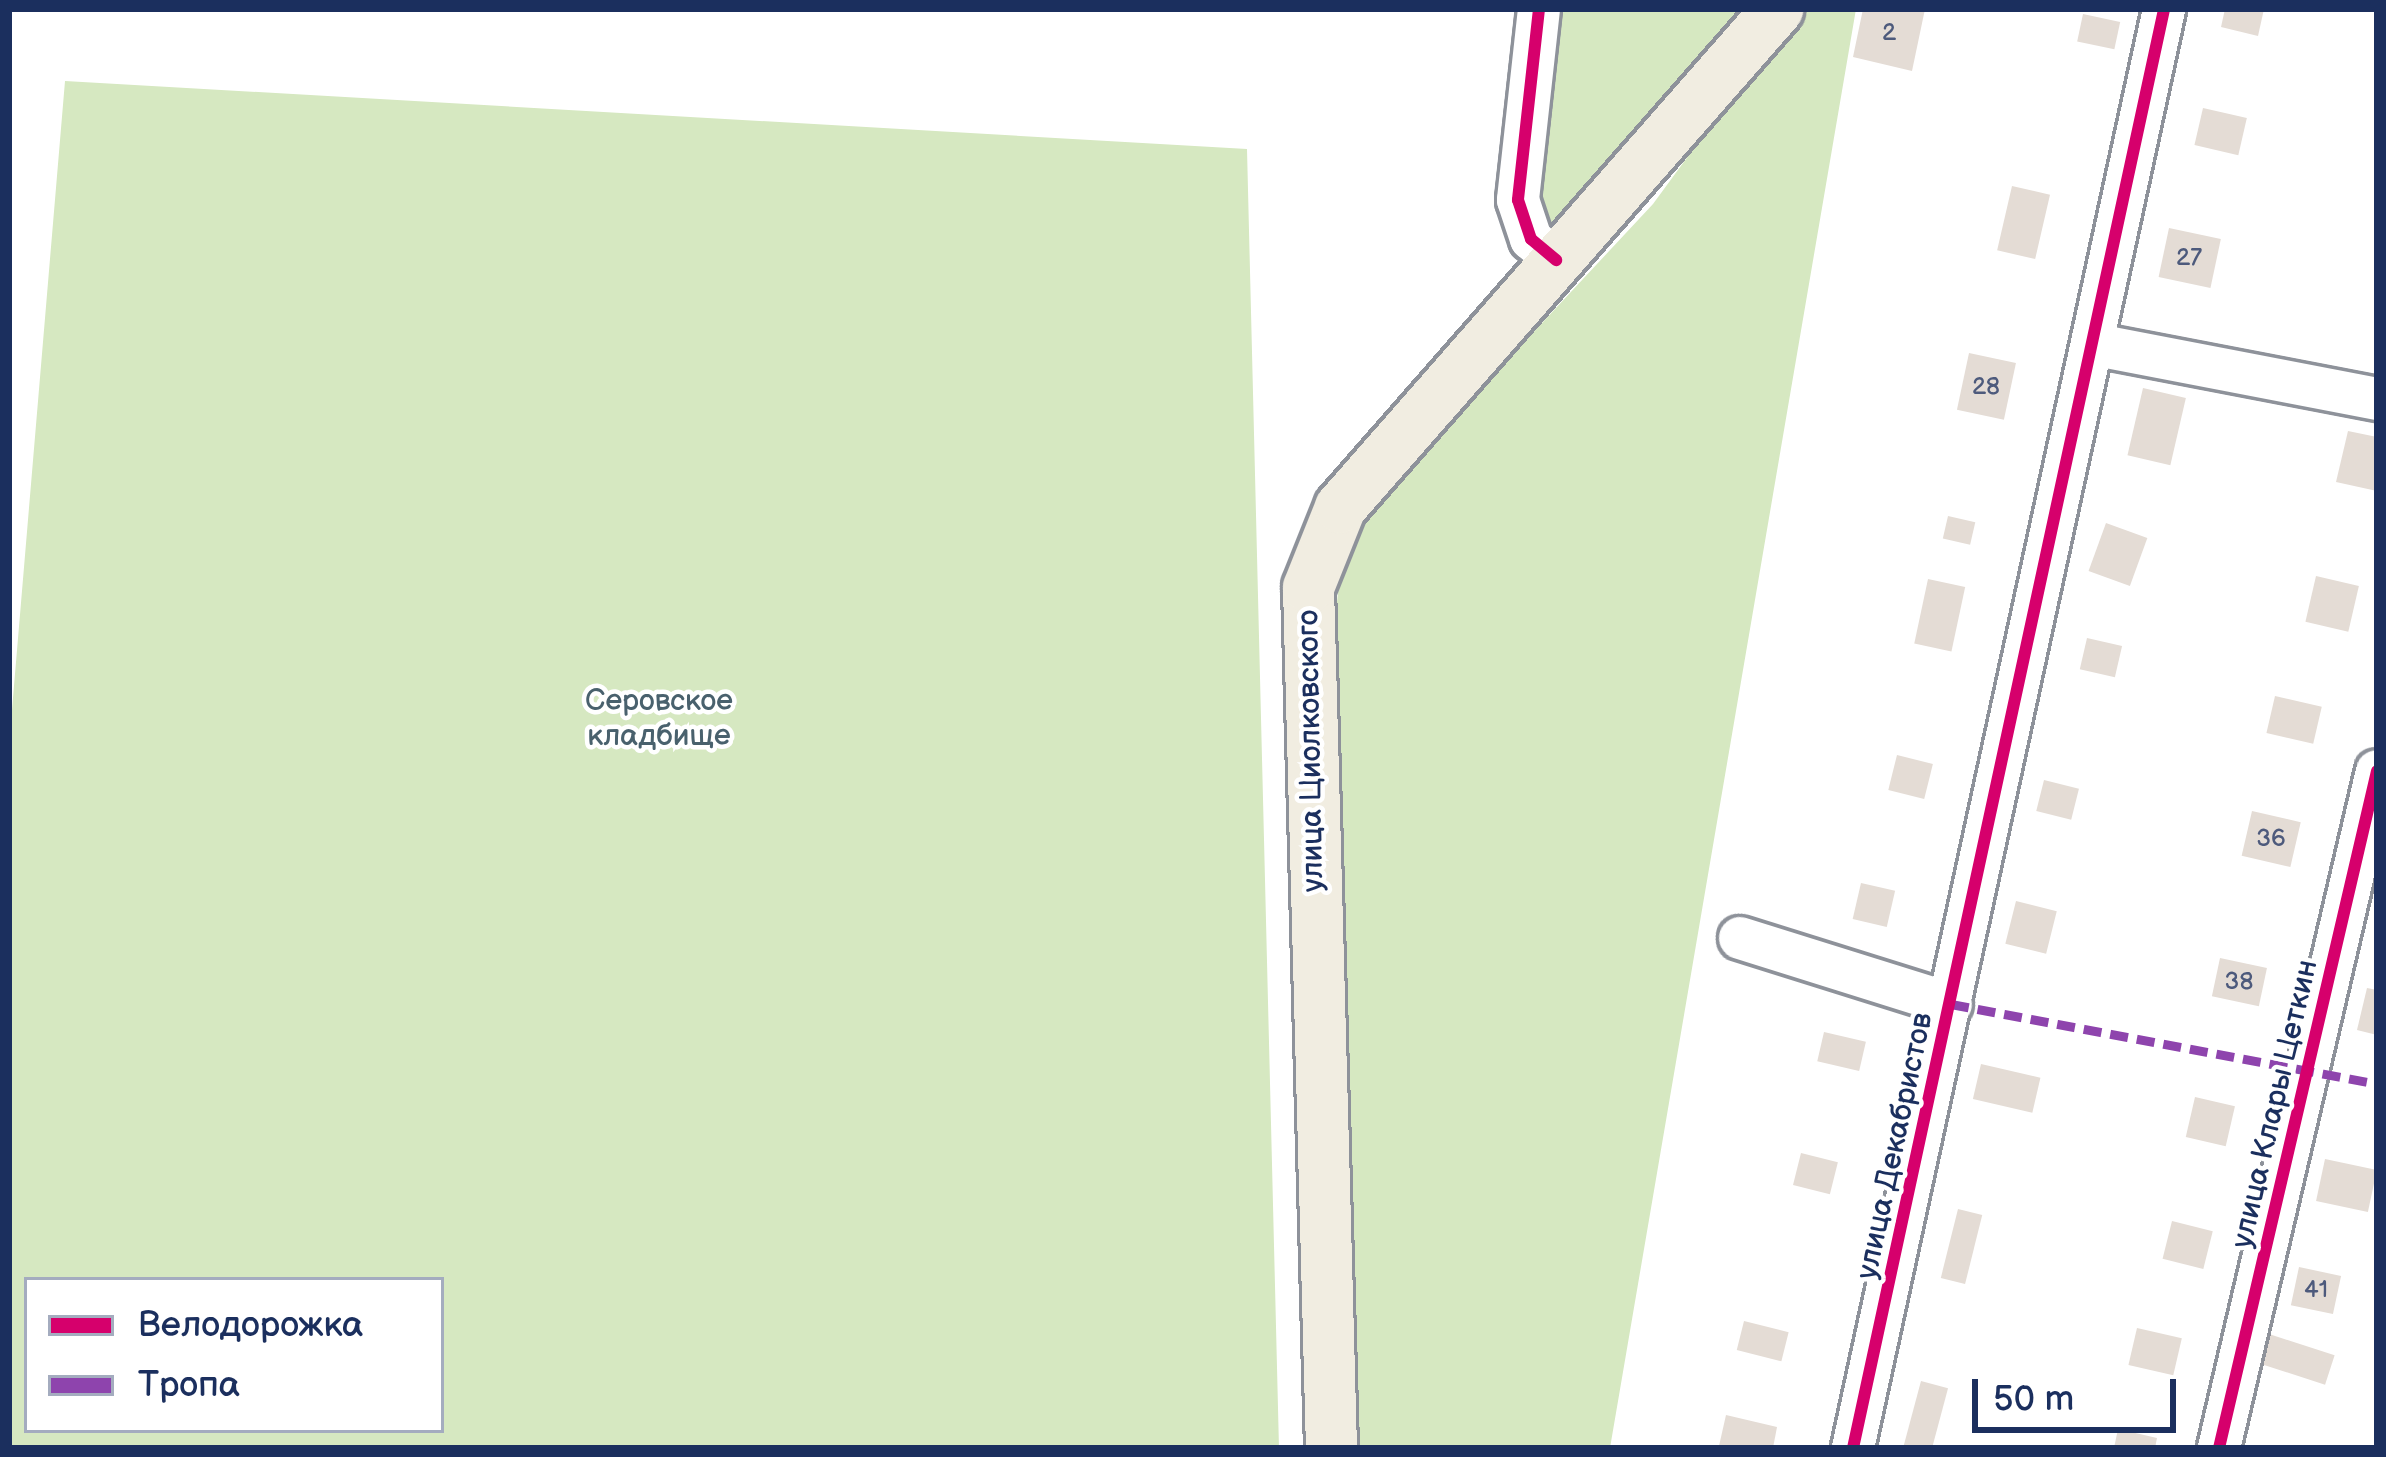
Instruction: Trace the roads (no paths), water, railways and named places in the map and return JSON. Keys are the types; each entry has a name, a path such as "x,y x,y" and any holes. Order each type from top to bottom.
{"main road":[{"name":"улица Циолковского","path":"1331,1448 1307,587 1340,507 1777,9"}],"street":[{"path":"1539,9 1518,200 1531,239 1556,260"},
{"name":"улица Декабристов","path":"1853,1448 2097,345 2164,9"},
{"path":"2097,345 2377,399"},
{"name":"улица Клары Цеткин","path":"2218,1448 2377,771"},
{"path":"1740,938 1951,1004"}],"park label":[{"name":"Серовское кладбище","path":"659,718"}]}
